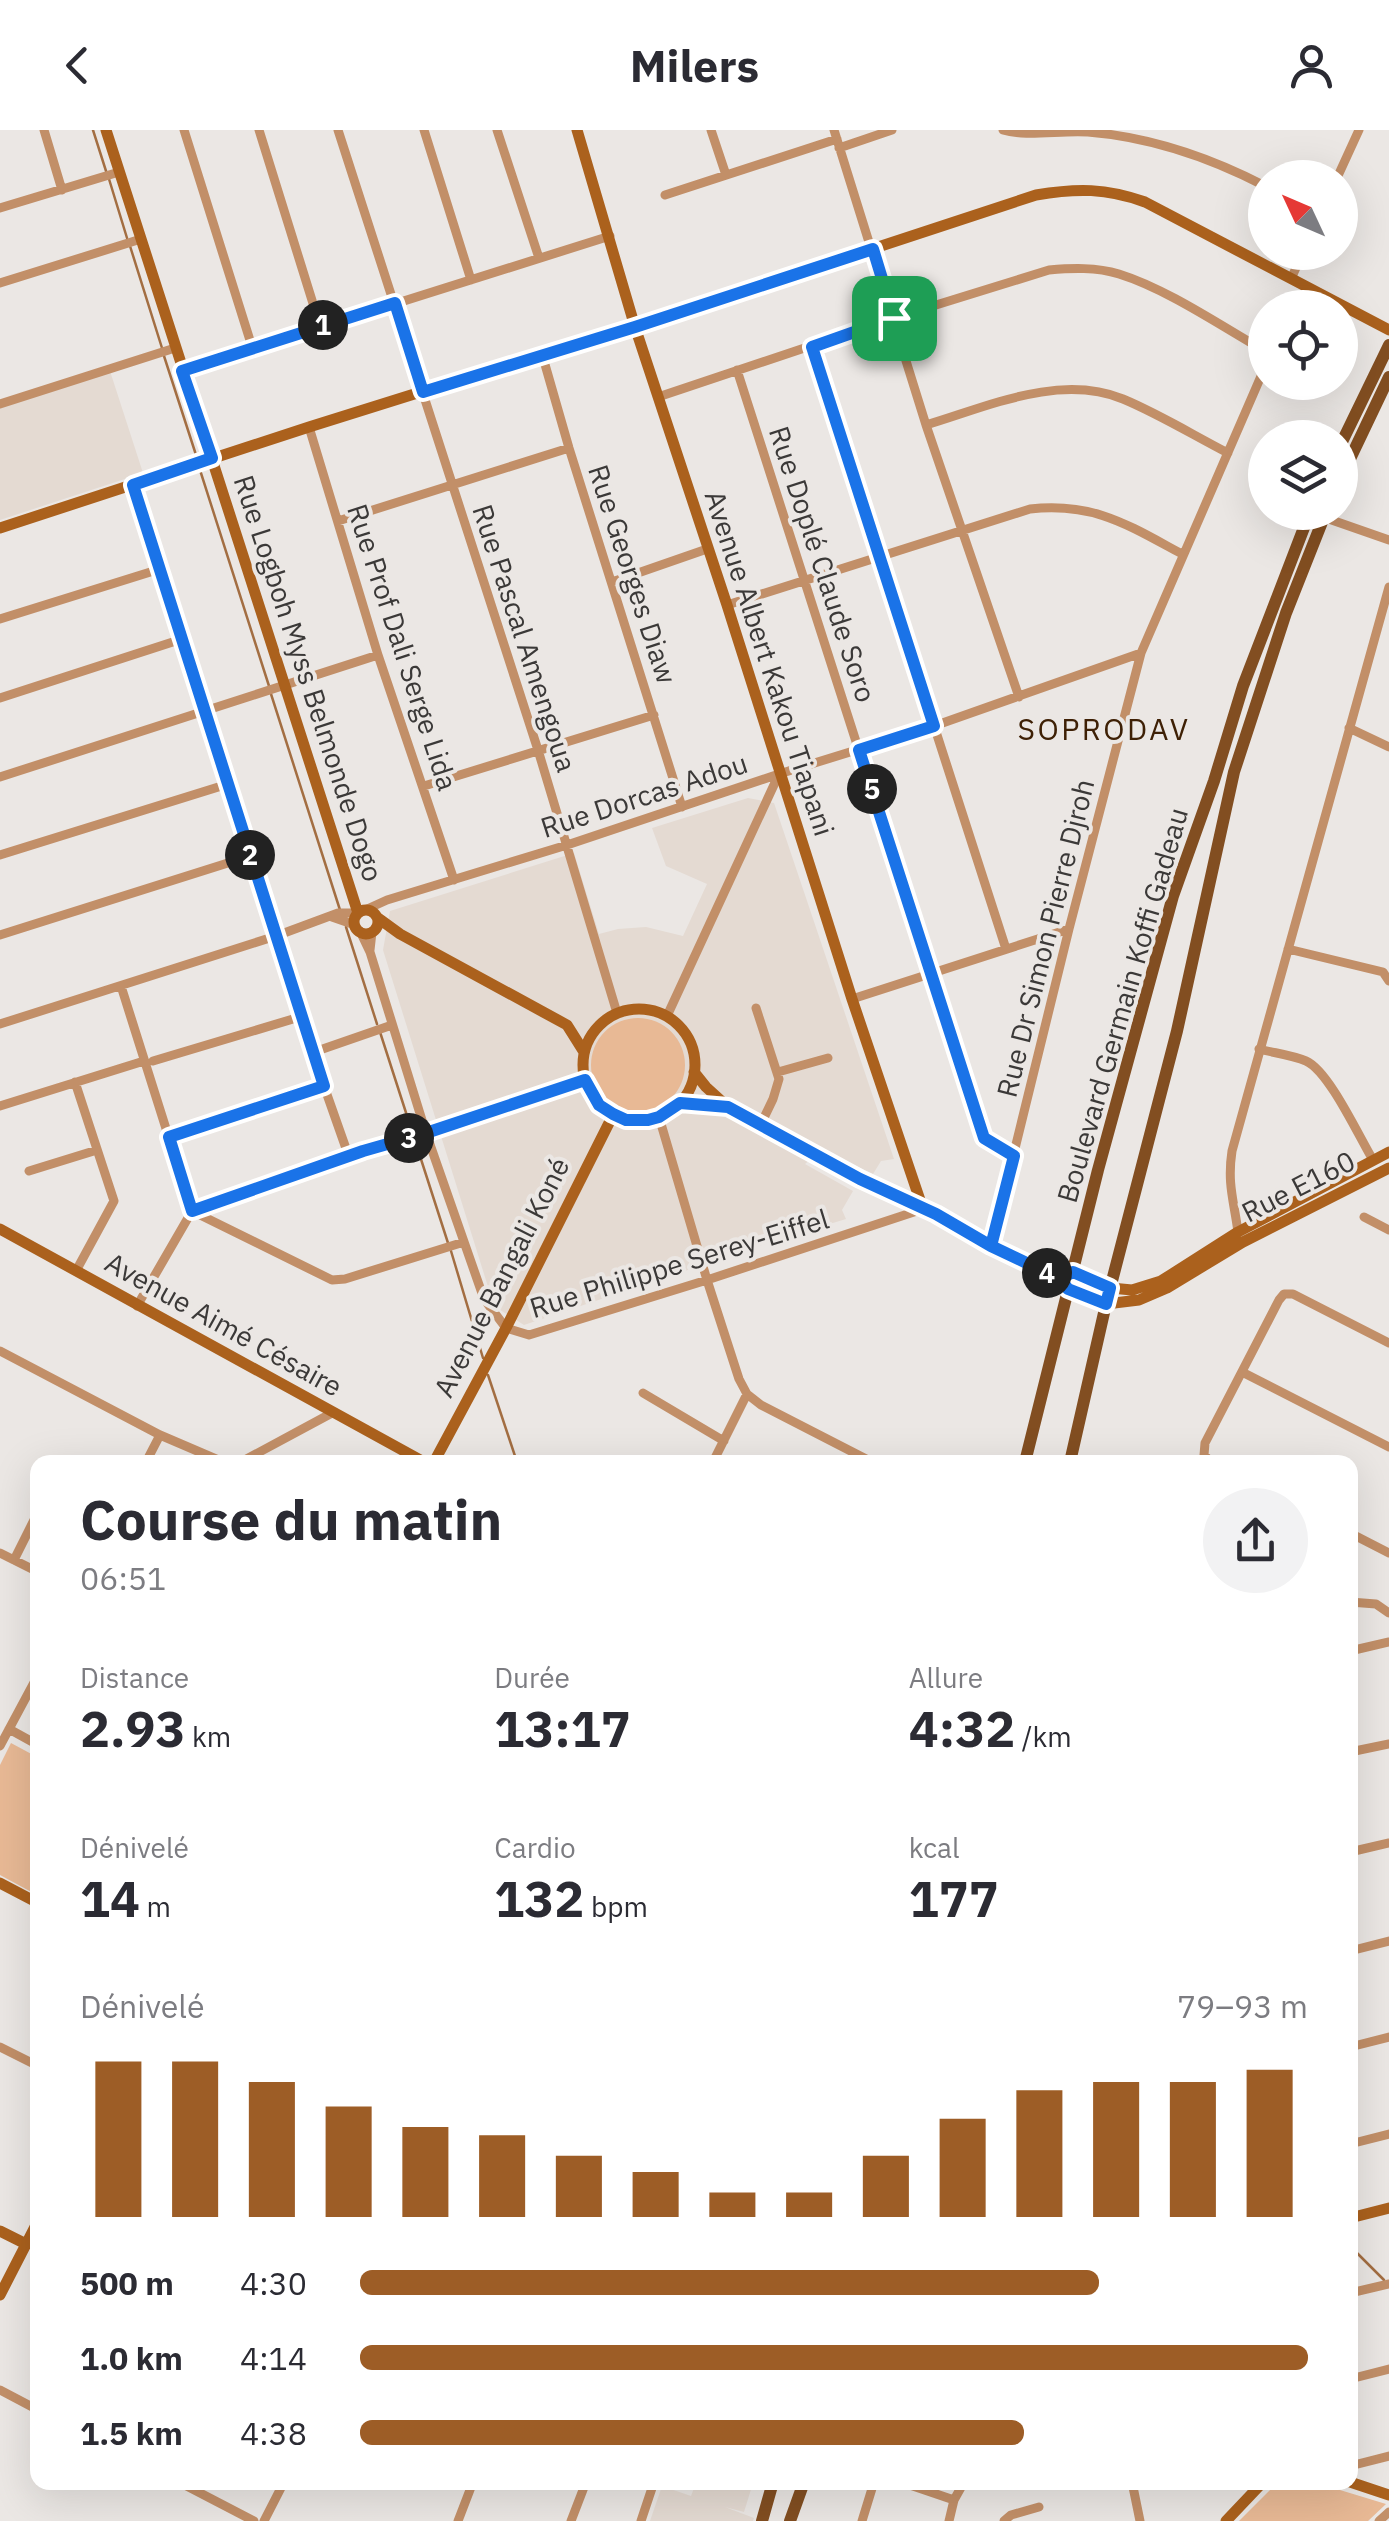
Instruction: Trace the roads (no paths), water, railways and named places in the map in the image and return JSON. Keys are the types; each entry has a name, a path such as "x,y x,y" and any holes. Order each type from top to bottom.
{"main road":[{"path":"1352,420 1389,344"},
{"path":"1358,443 1389,378"},
{"name":"Boulevard Germain Koffi Gadeau","path":"1026,1455 1067,1280 1183,866 1244,686 1313,530"},
{"name":"Boulevard Germain Koffi Gadeau","path":"1072,1455 1106,1304 1177,1031 1234,772 1315,530"},
{"path":"762,2521 770,2490"},
{"path":"790,2521 801,2490"}],"street":[{"path":"44,130 62,190"},
{"name":"Rue Logboh Myss Belmonde Dogo","path":"106,130 426,1133 484,1300 506,1328"},
{"path":"184,130 253,350"},
{"path":"259,130 320,326"},
{"name":"Rue Pascal Amengoua","path":"338,130 538,750 617,1014"},
{"path":"424,130 471,280"},
{"path":"498,130 539,258"},
{"name":"Avenue Albert Kakou Tiapani","path":"577,130 635,327 923,1210"},
{"path":"711,130 726,176"},
{"path":"665,194 837,139 892,130"},
{"path":"1003,130 1015,134 1120,132 1184,150 1248,178"},
{"path":"1345,160 1359,130"},
{"path":"837,139 926,425 1019,697"},
{"path":"0,208 119,172"},
{"path":"0,528 1036,195 1059,191 1103,190 1145,202 1389,330"},
{"path":"182,371 610,236"},
{"path":"0,283 141,239"},
{"path":"658,397 1049,270 1074,268 1120,274 1248,342"},
{"path":"1290,279 1294,270"},
{"path":"812,347 1006,949"},
{"path":"0,404 175,348"},
{"name":"Rue Georges Diaw","path":"542,354 682,807"},
{"name":"Rue Doplé Claude Soro","path":"737,370 984,1138 1014,1156"},
{"path":"926,425 1032,393 1085,391 1122,398 1228,453"},
{"name":"Rue Dr Simon Pierre Djroh","path":"991,1246 1141,653 1251,400"},
{"name":"Rue Prof Dali Serge Lida","path":"309,428 378,656 454,880"},
{"path":"338,522 569,448"},
{"path":"133,485 349,1157"},
{"path":"727,605 1030,508 1067,506 1116,519 1182,554"},
{"path":"1358,528 1389,540"},
{"path":"612,582 707,549"},
{"path":"0,619 160,569"},
{"path":"1230,1249 1238,1232 1228,1174 1232,1152 1389,587"},
{"path":"0,698 182,638"},
{"name":"Rue Dorcas Adou","path":"357,920 386,900 934,726 1141,653"},
{"path":"0,776 378,656"},
{"path":"424,786 654,714"},
{"path":"1349,728 1389,747"},
{"path":"667,1016 779,774"},
{"path":"0,855 228,784"},
{"path":"0,935 250,856"},
{"path":"0,1024 276,936 357,920 400,934 567,1025 584,1052"},
{"path":"852,1000 1069,929"},
{"path":"1288,949 1386,976 1389,960"},
{"path":"121,986 148,1061 192,1211 332,1280 464,1242"},
{"path":"756,1008 778,1072 777,1087 762,1124"},
{"path":"633,1009 667,1016 689,1040 694,1056 692,1083 680,1103 659,1117 637,1121 613,1114 593,1098 585,1080 584,1052 591,1036 601,1024 633,1009"},
{"path":"0,1106 303,1016"},
{"path":"567,1025 601,1024"},
{"path":"314,1052 392,1025"},
{"path":"1259,1049 1306,1060 1317,1069 1331,1086 1372,1160"},
{"path":"778,1072 828,1058"},
{"path":"694,1072 728,1107 923,1210 939,1223 1067,1280 1106,1304"},
{"path":"137,1306 192,1211 585,1080"},
{"path":"74,1082 114,1201 76,1271"},
{"path":"169,1137 324,1086"},
{"path":"680,1103 728,1107"},
{"name":"Avenue Bangali Koné","path":"438,1455 613,1114"},
{"path":"659,1117 707,1280 747,1394 857,1455"},
{"path":"29,1171 97,1150"},
{"name":"Rue E160","path":"1110,1288 1132,1290 1160,1281 1238,1232 1389,1152"},
{"name":"Rue E160","path":"1106,1304 1138,1300 1166,1288 1230,1249 1389,1168"},
{"name":"Rue Philippe Serey-Eiffel","path":"506,1328 529,1335 923,1210"},
{"path":"1364,1217 1389,1230"},
{"name":"Avenue Aimé Césaire","path":"0,1229 411,1455"},
{"path":"1067,1280 1110,1288"},
{"path":"1204,1455 1205,1443 1279,1300 1289,1293 1389,1343"},
{"path":"0,1351 160,1435 207,1455"},
{"path":"1242,1372 1389,1447"},
{"path":"643,1393 724,1441"},
{"path":"717,1455 747,1394"},
{"path":"254,1455 332,1413"},
{"path":"150,1455 160,1435"},
{"path":"14,1560 30,1528"},
{"path":"1358,1537 1389,1553"},
{"path":"0,1553 30,1568"},
{"path":"1358,1603 1376,1604 1389,1614"},
{"path":"1358,1649 1389,1642"},
{"path":"0,1746 30,1690"},
{"path":"8,1730 30,1741"},
{"path":"1358,1750 1389,1744"},
{"path":"1358,1850 1389,1843"},
{"path":"0,1883 30,1899"},
{"path":"1358,1949 1389,1941"},
{"path":"1358,2044 1389,2037"},
{"path":"0,2047 30,2062"},
{"path":"1358,2142 1389,2134"},
{"path":"1358,2216 1389,2208"},
{"path":"0,2230 30,2246"},
{"path":"0,2296 30,2250"},
{"path":"1358,2291 1389,2284"},
{"path":"1358,2377 1389,2370"},
{"path":"0,2390 30,2406"},
{"path":"1358,2464 1389,2456"},
{"path":"1358,2484 1389,2494"},
{"path":"194,2490 254,2521"},
{"path":"264,2521 280,2490"},
{"path":"458,2521 470,2490"},
{"path":"571,2521 583,2490"},
{"path":"641,2521 651,2490"},
{"path":"862,2521 872,2490"},
{"path":"925,2490 954,2500"},
{"path":"949,2521 960,2490"},
{"path":"1134,2490 1140,2521"},
{"path":"1226,2521 1255,2490"},
{"path":"1004,2521 1039,2507"},
{"path":"1380,2521 1389,2512"}],"waterway":[{"path":"93,130 106,171"},
{"path":"109,179 127,238"},
{"path":"130,246 162,348"},
{"path":"164,356 197,458"},
{"path":"200,470 269,686"},
{"path":"271,694 340,910"},
{"path":"346,927 377,1024"},
{"path":"380,1032 448,1243"},
{"path":"451,1251 483,1358"},
{"path":"488,1375 515,1455"},
{"path":"1358,2254 1384,2280"}],"district":[{"name":"SOPRODAV","path":"1104,728"}]}
